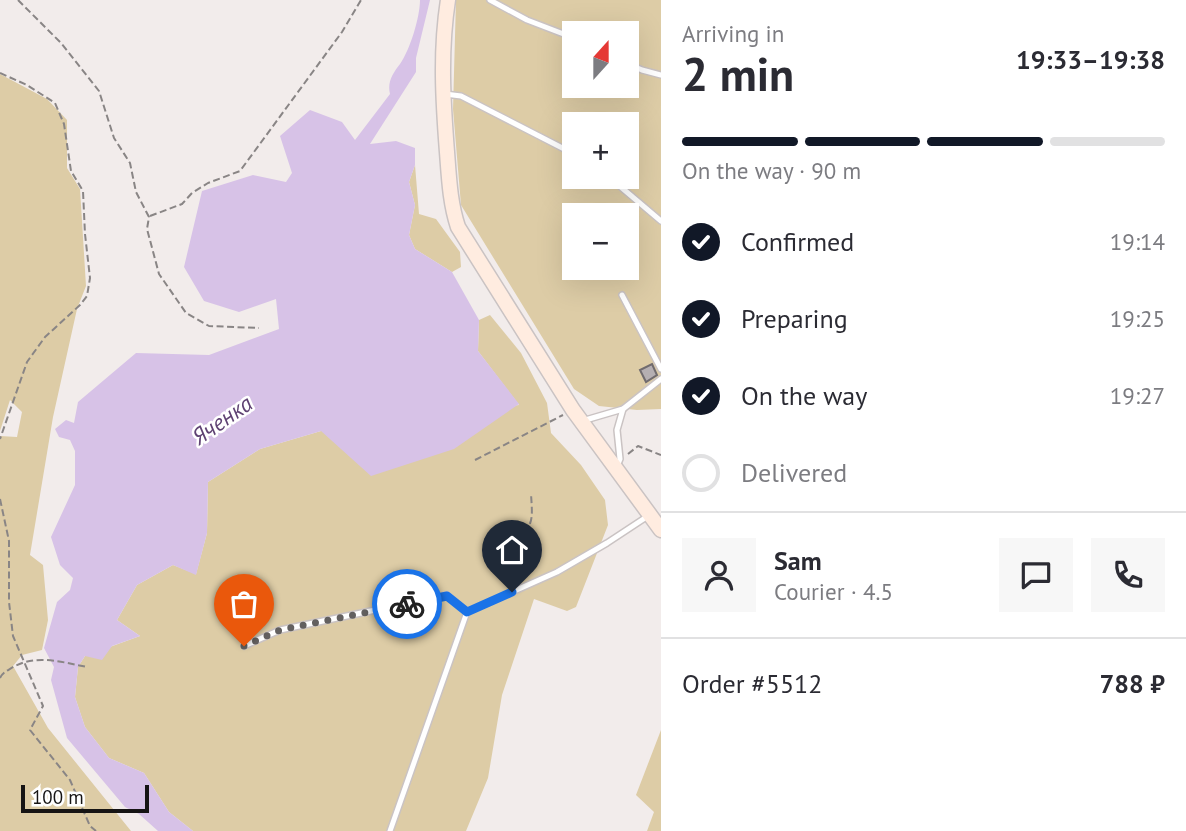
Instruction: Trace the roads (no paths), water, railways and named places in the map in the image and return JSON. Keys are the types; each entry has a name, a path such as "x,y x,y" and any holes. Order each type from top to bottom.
{"street":[{"path":"448,0 442,93 452,207 458,227 577,416 618,464 661,530"}],"lane":[{"path":"490,0 527,20 562,33"},
{"path":"639,69 661,75"},
{"path":"442,93 461,96 562,148"},
{"path":"623,189 661,221"},
{"path":"622,295 661,369"},
{"path":"577,416 623,409 661,379"},
{"path":"618,464 617,430 623,409"},
{"path":"390,831 467,612 557,572 649,515"},
{"path":"244,646 280,630 447,596 467,612"}],"water":[{"name":"Яченка","path":"420,0 430,0 416,58 416,72 370,144 396,141 415,148 415,165 409,182 415,205 409,235 415,249 452,272 479,320 478,351 519,404 454,449 371,476 321,431 260,449 208,482 207,533 196,575 173,565 137,585 117,620 140,636 112,646 102,660 85,656 78,667 75,697 85,727 109,758 144,773 169,812 193,831 158,831 139,814 125,807 67,738 51,680 54,667 44,648 57,602 70,590 73,578 60,565 51,537 75,485 75,451 70,440 59,437 55,429 66,420 74,423 78,402 136,353 209,355 279,329 276,299 239,312 204,301 184,267 202,191 253,175 286,182 292,173 280,136 310,110 342,122 355,140 390,94 391,78 404,58 414,33"}]}
